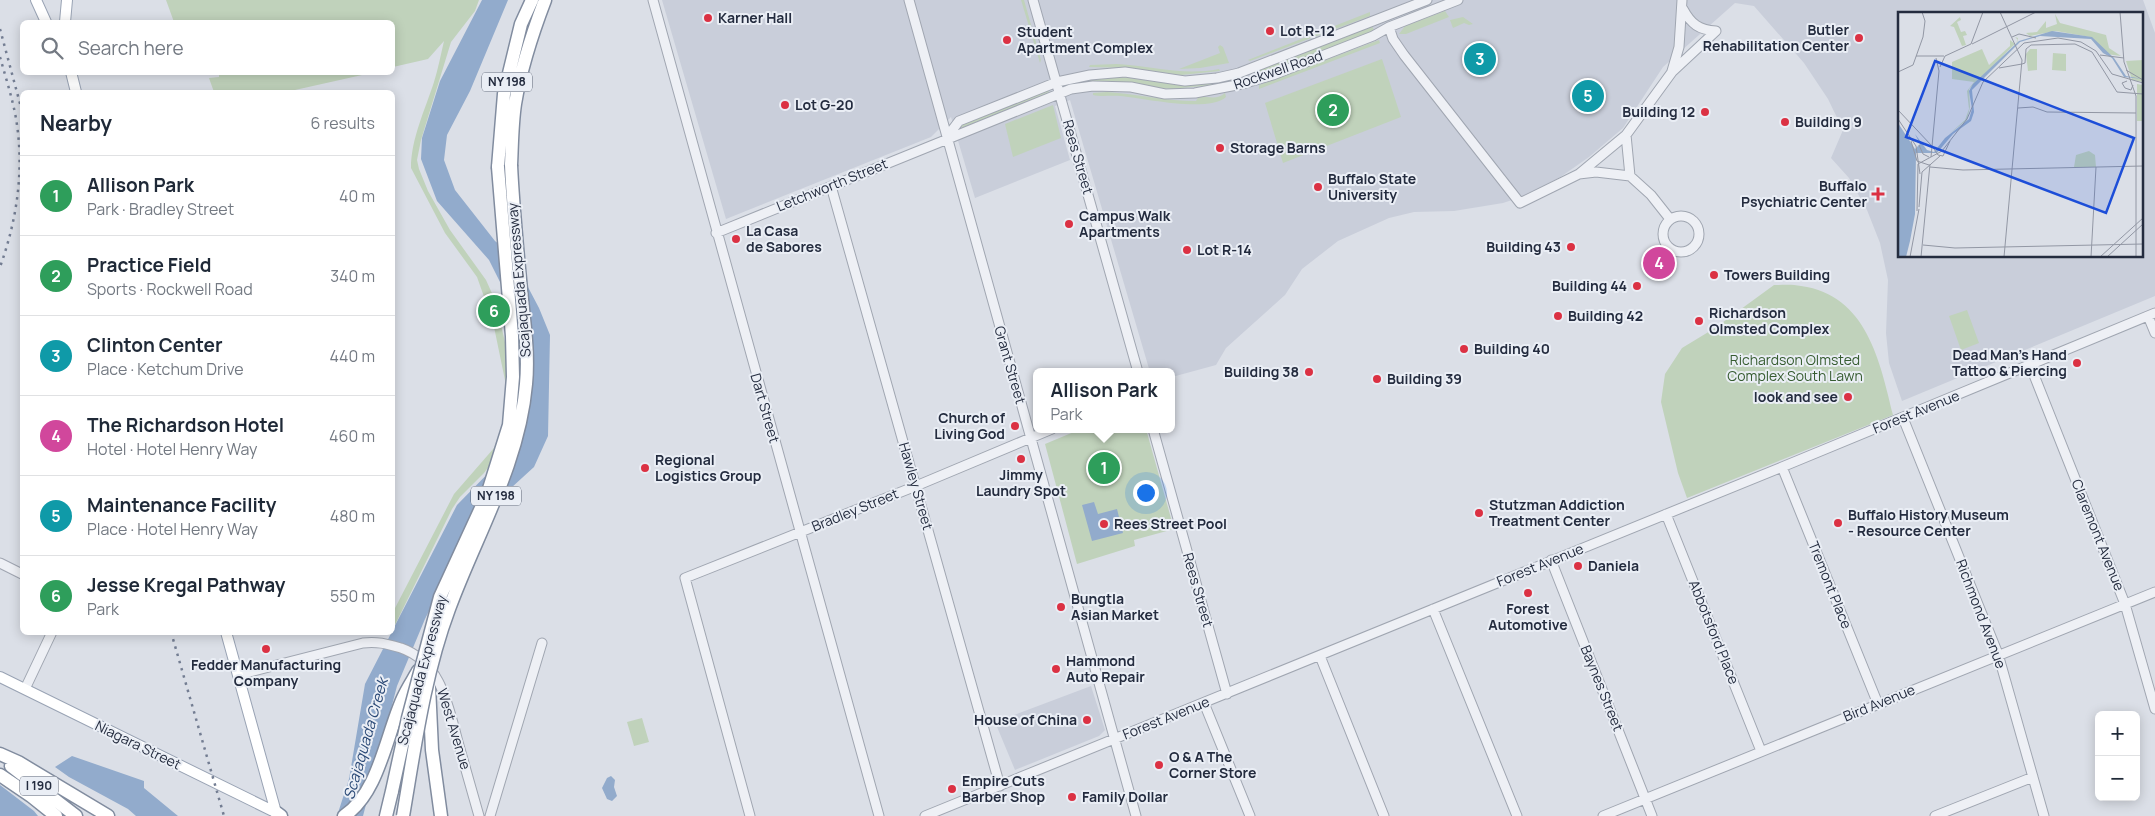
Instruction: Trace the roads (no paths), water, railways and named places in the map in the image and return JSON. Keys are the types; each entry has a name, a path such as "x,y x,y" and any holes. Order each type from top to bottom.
{"highway":[{"name":"Scajaquada Expressway","path":"386,816 425,669 440,597 486,495 509,425 513,377 504,94 521,24 532,0"},
{"name":"Scajaquada Expressway","path":"505,166 515,105 529,41 546,0"},
{"name":"Scajaquada Expressway","path":"403,816 421,707 425,669"},
{"path":"425,669 441,816"},
{"path":"344,816 353,809 366,793 403,699 425,669"},
{"path":"0,754 18,762 108,816"},
{"name":"I 190","path":"0,758 76,816"},
{"path":"0,776 43,816"},
{"name":"I 190","path":"0,776 31,796 56,816"}],"main road":[{"path":"36,0 45,20"},
{"path":"65,20 66,0"},
{"path":"71,75 75,90"},
{"path":"227,635 279,815"},
{"name":"Niagara Street","path":"0,677 279,815"}],"street":[{"name":"Dart Street","path":"653,0 879,816"},
{"name":"Grant Street","path":"909,0 1136,816"},
{"name":"Rees Street","path":"1033,0 1137,368"},
{"name":"Rockwell Road","path":"1057,82 1090,74 1125,72 1185,81 1216,78 1239,73 1429,0"},
{"path":"1429,0 1434,10"},
{"name":"Rockwell Road","path":"1060,93 1071,89 1093,86 1130,87 1165,94 1195,93 1242,84 1273,75 1458,0"},
{"path":"1389,27 1393,39 1404,55 1520,203 1578,174 1626,135 1672,72 1716,31 1702,29 1693,24 1682,4"},
{"path":"1672,72 1679,47 1682,4"},
{"name":"Letchworth Street","path":"947,138 959,121 1057,82"},
{"name":"Letchworth Street","path":"716,233 1060,93"},
{"path":"1626,135 1630,176"},
{"path":"1578,174 1596,172 1630,176 1651,196 1670,219"},
{"name":"Hawley Street","path":"831,186 1000,786"},
{"path":"1682,216 1693,220 1697,225 1699,237 1692,248 1682,252 1671,249 1667,245 1663,229 1670,219 1682,216"},
{"path":"2152,314 2155,333"},
{"name":"Forest Avenue","path":"925,816 1320,656 1550,560 1903,418 2152,314"},
{"name":"Claremont Avenue","path":"2030,365 2125,604 2155,708"},
{"name":"Richmond Avenue","path":"1903,418 1998,654 2044,816"},
{"name":"Bradley Street","path":"750,816 684,578 916,486 1043,433"},
{"name":"Rees Street","path":"1155,433 1227,694"},
{"name":"Tremont Place","path":"1782,467 1878,704"},
{"name":"Abbotsford Place","path":"1666,514 1761,751"},
{"name":"Baynes Street","path":"1550,560 1652,816"},
{"path":"0,563 20,573"},
{"name":"Bird Avenue","path":"1603,816 1998,654 2155,592"},
{"path":"1433,609 1517,816"},
{"path":"25,690 51,635"},
{"name":"West Avenue","path":"238,675 352,644 387,643 413,652 426,663 440,683 448,702 479,816"},
{"path":"490,816 542,643"},
{"path":"1320,656 1384,816"},
{"path":"1204,703 1250,816"},
{"path":"1935,816 2033,777"}],"water":[{"name":"Scajaquada Creek","path":"482,0 508,0 470,91 447,135 444,160 455,190 495,241 510,253 539,308 550,335 548,436 534,467 499,499 450,569 425,619 397,686 363,816 337,816 349,779 365,684 390,635 395,635 395,626 457,505 502,459 528,417 533,369 516,314 489,260 437,201 421,159 422,138 440,81"},
{"name":"Rees Street Pool","path":"1094,502 1098,514 1117,509 1123,533 1092,541 1082,505"},
{"path":"72,756 144,781 144,788 178,816 136,816 128,809 69,777 55,767"},
{"path":"611,776 615,780 614,787 617,796 612,801 607,799 602,788 607,778"},
{"path":"0,785 34,811 38,816 0,816"}],"railway":[{"path":"0,29 20,104"},
{"path":"0,57 15,113 19,152 18,191 15,210 0,267"},
{"path":"172,635 224,816"}],"place":[{"name":"Karner Hall","path":"708,18"},
{"name":"Lot R-12","path":"1270,31"},
{"name":"Butler Rehabilitation Center","path":"1859,38"},
{"name":"Student Apartment Complex","path":"1007,40"},
{"name":"Clinton Center","path":"1480,59"},
{"name":"Maintenance Facility","path":"1588,96"},
{"name":"Lot G-20","path":"785,105"},
{"name":"Practice Field","path":"1333,110"},
{"name":"Building 12","path":"1705,112"},
{"name":"Building 9","path":"1785,122"},
{"name":"Storage Barns","path":"1220,148"},
{"name":"Buffalo State University","path":"1318,187"},
{"name":"Buffalo Psychiatric Center","path":"1878,194"},
{"name":"Campus Walk Apartments","path":"1069,224"},
{"name":"La Casa de Sabores","path":"736,239"},
{"name":"Building 43","path":"1571,247"},
{"name":"Lot R-14","path":"1187,250"},
{"name":"The Richardson Hotel","path":"1659,263"},
{"name":"Towers Building","path":"1714,275"},
{"name":"Building 44","path":"1637,286"},
{"name":"Jesse Kregal Pathway","path":"494,311"},
{"name":"Building 42","path":"1558,316"},
{"name":"Richardson Olmsted Complex","path":"1699,321"},
{"name":"Building 40","path":"1464,349"},
{"name":"Dead Man's Hand Tattoo & Piercing","path":"2077,363"},
{"name":"Building 38","path":"1309,372"},
{"name":"Building 39","path":"1377,379"},
{"name":"look and see","path":"1848,397"},
{"name":"Church of Living God","path":"1015,426"},
{"name":"Jimmy Laundry Spot","path":"1021,459"},
{"name":"Regional Logistics Group","path":"645,468"},
{"name":"Allison Park","path":"1104,468"},
{"name":"Stutzman Addiction Treatment Center","path":"1479,513"},
{"name":"Buffalo History Museum - Resource Center","path":"1838,523"},
{"name":"Rees Street Pool","path":"1104,524"},
{"name":"Daniela","path":"1578,566"},
{"name":"Forest Automotive","path":"1528,593"},
{"name":"Bungtla Asian Market","path":"1061,607"},
{"name":"Fedder Manufacturing Company","path":"266,649"},
{"name":"Hammond Auto Repair","path":"1056,669"},
{"name":"House of China","path":"1087,720"},
{"name":"O & A The Corner Store","path":"1159,765"},
{"name":"Empire Cuts Barber Shop","path":"952,789"},
{"name":"Family Dollar","path":"1072,797"}],"park label":[{"name":"Richardson Olmsted Complex South Lawn","path":"1795,368"}]}
